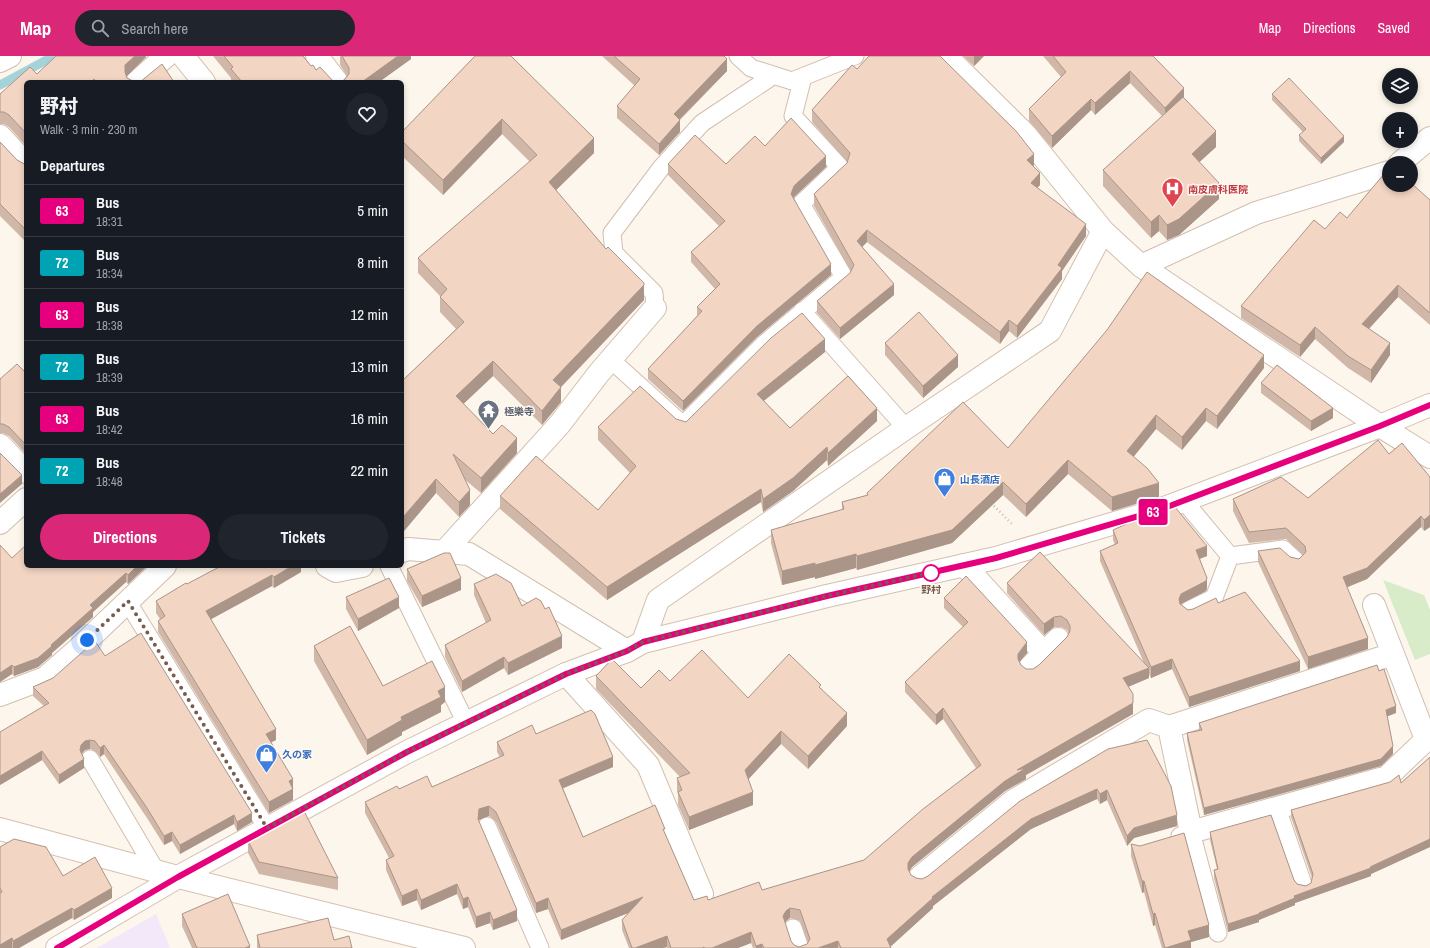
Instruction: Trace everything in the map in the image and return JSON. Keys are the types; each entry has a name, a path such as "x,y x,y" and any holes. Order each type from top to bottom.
{"street":[{"path":"0,61 10,56"},
{"path":"139,80 166,56"},
{"path":"184,56 202,80"},
{"path":"317,56 335,80"},
{"path":"946,56 1025,134 1104,231 1141,266 1380,426 1430,457"},
{"path":"0,136 24,162"},
{"path":"1408,156 1430,138"},
{"path":"1141,266 1256,213 1382,174"},
{"path":"635,646 658,600 906,428 1050,331 1104,231"},
{"path":"444,552 559,425 610,359 654,308"},
{"path":"57,948 178,877 407,752 566,674 635,646 827,596 964,566 1159,510 1380,426 1430,405"},
{"path":"0,445 24,470"},
{"path":"0,523 24,501"},
{"path":"404,550 408,549 469,554 635,646"},
{"path":"964,566 1044,653"},
{"path":"0,695 45,678 77,650 163,568"},
{"path":"331,568 336,571 352,568"},
{"path":"1169,727 1191,832 1387,777 1428,737 1374,606"},
{"path":"920,877 1013,801 1149,720 1169,727 1394,654"},
{"path":"566,674 648,765 702,894"},
{"path":"0,829 178,877 464,948"}],"lane":[{"path":"738,56 751,68 792,81 855,56"},
{"path":"654,308 654,293 614,253 612,233 661,168 702,123 774,75"},
{"path":"610,359 683,425 764,344 844,276 801,204 840,167 792,116 803,77"},
{"path":"802,311 906,428"},
{"path":"1184,501 1230,556"},
{"path":"1230,556 1283,549 1296,561"},
{"path":"1190,610 1214,598 1230,556"},
{"path":"390,568 466,723"},
{"path":"128,601 267,828"},
{"path":"90,759 156,871"},
{"path":"1277,808 1303,884"},
{"path":"487,826 540,948"},
{"path":"1164,840 1191,832 1218,933"},
{"path":"793,928 800,948"}],"path":[{"path":"990,502 1034,547"}],"shaded area":[{"path":"156,914 170,948 97,948"}],"green space":[{"path":"1383,580 1424,595 1430,610 1430,654 1415,660"}],"building":[{"path":"56,56 135,56 125,65 127,78 131,80 24,80 24,131 9,115 4,112 0,112 0,94 30,67 37,74"},
{"path":"224,56 303,56 311,66 313,65 316,70 320,67 332,80 240,80 231,69 233,67"},
{"path":"342,56 398,56 365,80 344,80 349,74 349,68"},
{"path":"475,56 511,56 594,138 549,182 606,249 608,247 644,283 644,285 553,380 561,387 542,411 493,361 456,396 493,434 502,425 517,438 481,478 453,454 470,490 459,502 436,479 404,516 404,379 464,322 440,297 447,289 418,258 537,155 502,119 443,180 404,143 404,130"},
{"path":"614,56 724,56 727,59 674,114 680,120 659,144 617,106 640,79"},
{"path":"869,56 940,56 1016,131 1034,154 1027,160 1040,173 1031,183 1086,224 1058,265 1062,268 1017,326 1009,320 1000,332 867,230 857,241 894,284 840,328 817,301 850,273 854,265 814,194 847,163 850,153 812,110 852,65 857,69"},
{"path":"1053,56 1153,56 1184,88 1165,108 1130,71 1095,103 1091,99 1052,136 1029,109 1066,72"},
{"path":"162,64 173,80 142,80"},
{"path":"1289,78 1344,136 1321,158 1299,135 1306,129 1272,94"},
{"path":"1183,97 1216,131 1192,154 1219,183 1179,219 1167,225 1159,215 1151,222 1103,170"},
{"path":"791,118 826,156 794,186 791,194 831,264 757,326 683,401 648,369 702,311 697,307 720,284 691,252 725,221 668,164 695,135 726,164 755,136 765,146"},
{"path":"0,142 17,160 24,164 24,228 0,204"},
{"path":"1382,176 1382,192 1418,192 1418,189 1430,200 1430,313 1398,285 1362,324 1390,343 1371,370 1348,356 1315,327 1300,345 1241,306 1314,220 1325,229 1340,212 1347,218"},
{"path":"1147,272 1264,355 1217,416 1206,408 1182,437 1156,415 1127,451 1147,468 1159,483 1112,497 1068,460 1026,504 1003,482 952,530 857,556 856,554 815,565 815,563 782,571 771,530 844,509 842,502 868,495 867,493 963,402 1008,448 1107,330"},
{"path":"919,312 958,355 923,386 885,343"},
{"path":"802,313 825,339 757,394 790,428 848,376 877,408 828,453 827,447 793,478 763,499 761,489 607,587 500,496 536,456 598,510 636,466 598,427 640,386 676,419 686,422 771,338"},
{"path":"17,364 24,371 24,443 9,427 0,424 0,379"},
{"path":"1277,365 1333,408 1311,421 1261,383"},
{"path":"1378,440 1389,454 1402,443 1430,477 1430,515 1424,520 1421,516 1367,568 1343,577 1368,638 1308,657 1258,551 1280,548 1290,557 1299,559 1306,552 1305,546 1286,528 1249,532 1233,499 1281,477 1308,498"},
{"path":"0,453 22,475 0,494"},
{"path":"1175,507 1207,546 1196,550 1207,578 1206,581 1181,594 1179,599 1180,604 1188,610 1216,598 1218,603 1245,592 1300,661 1189,697 1172,659 1151,667 1100,551 1118,543 1113,530 1135,520"},
{"path":"0,545 12,558 24,547 24,568 135,568 128,575 126,573 90,605 93,608 38,658 14,667 12,665 0,673"},
{"path":"1040,552 1149,668 1123,678 1133,694 1133,703 1017,770 1026,768 1005,781 912,857 908,863 908,869 911,875 922,879 928,876 1020,801 1108,749 1147,740 1171,786 1177,815 1134,828 1127,836 1107,790 1100,794 1097,789 1031,819 932,897 933,898 887,939 891,948 841,948 838,941 818,948 764,948 762,944 756,946 751,932 712,948 671,948 667,936 632,948 622,920 643,897 561,930 548,898 536,903 496,812 489,806 479,809 478,819 517,910 493,920 490,912 476,917 468,897 463,899 457,884 421,900 417,889 402,896 386,860 394,856 365,802 397,786 399,789 427,776 432,787 504,755 497,742 532,725 536,734 591,710 595,714 613,757 559,780 583,837 655,805 665,829 663,829 694,900 707,896 708,900 759,882 762,890 864,860 923,809 981,765 943,708 936,715 905,682 968,622 944,598 966,576 1027,642 1018,654 1018,659 1021,665 1026,669 1033,669 1039,665 1067,637 1070,631 1070,626 1067,620 1061,616 1054,617 1044,624 1007,583","holes":["790,908 800,910 810,939 807,944 799,947 794,945 791,941 783,916"]},
{"path":"444,553 450,553 461,578 422,596 407,569"},
{"path":"217,568 289,568 274,577 272,575 206,611 276,729 266,734 293,779 289,781 293,789 269,802 158,621 165,616 156,601 186,583 187,584"},
{"path":"496,574 511,583 522,606 536,598 541,601 545,609 549,607 562,636 508,663 504,657 462,681 445,645 491,620 474,584"},
{"path":"389,578 399,597 358,619 346,597"},
{"path":"350,626 383,686 432,661 445,687 438,691 441,697 401,717 402,720 367,740 314,646"},
{"path":"141,633 252,813 237,822 234,815 180,845 172,832 164,836 147,808 104,745 100,748 95,741 85,741 81,745 80,750 84,759 59,775 42,751 0,776 0,732 49,703 33,687 53,678 95,641 105,656"},
{"path":"702,650 748,698 789,654 821,685 819,687 847,713 808,756 781,731 745,770 753,792 689,817 678,792 682,790 677,778 690,773 596,676 612,659 641,688 659,670 670,681"},
{"path":"1377,665 1379,671 1384,669 1396,706 1386,710 1393,746 1381,759 1204,808 1187,733 1202,730 1199,723"},
{"path":"1430,757 1430,839 1370,867 1371,868 1294,896 1295,898 1259,914 1228,924 1214,870 1218,869 1210,832 1271,815 1294,880 1297,884 1306,886 1311,883 1313,874 1291,810 1390,782 1399,775 1401,783"},
{"path":"304,811 338,878 259,862 248,841"},
{"path":"1184,833 1209,925 1188,931 1191,940 1165,948 1155,913 1153,914 1144,881 1142,881 1131,844 1140,846"},
{"path":"14,839 46,847 63,876 95,857 112,888 74,910 72,908 13,941 12,938 0,945 0,893 2,892 0,888 0,847"},
{"path":"228,894 250,946 245,948 197,948 182,914"},
{"path":"328,918 334,940 349,936 352,948 260,948 257,935"}],"waterway":[{"path":"0,85 54,56"}],"bus line":[{"name":"63","path":"57,948 178,877 407,752 566,674 627,651 643,642 827,596 996,558 1159,510 1380,426 1430,405"}],"place":[{"name":"南皮膚科医院","path":"1172,208"},
{"name":"極樂寺","path":"488,430"},
{"name":"山長酒店","path":"944,498"},
{"name":"野村","path":"931,573"},
{"name":"久の家","path":"267,774"}],"route":[{"path":"87,640 128,601 267,828 407,752 566,674 627,651 643,642 827,596 934,572 931,573"}]}
